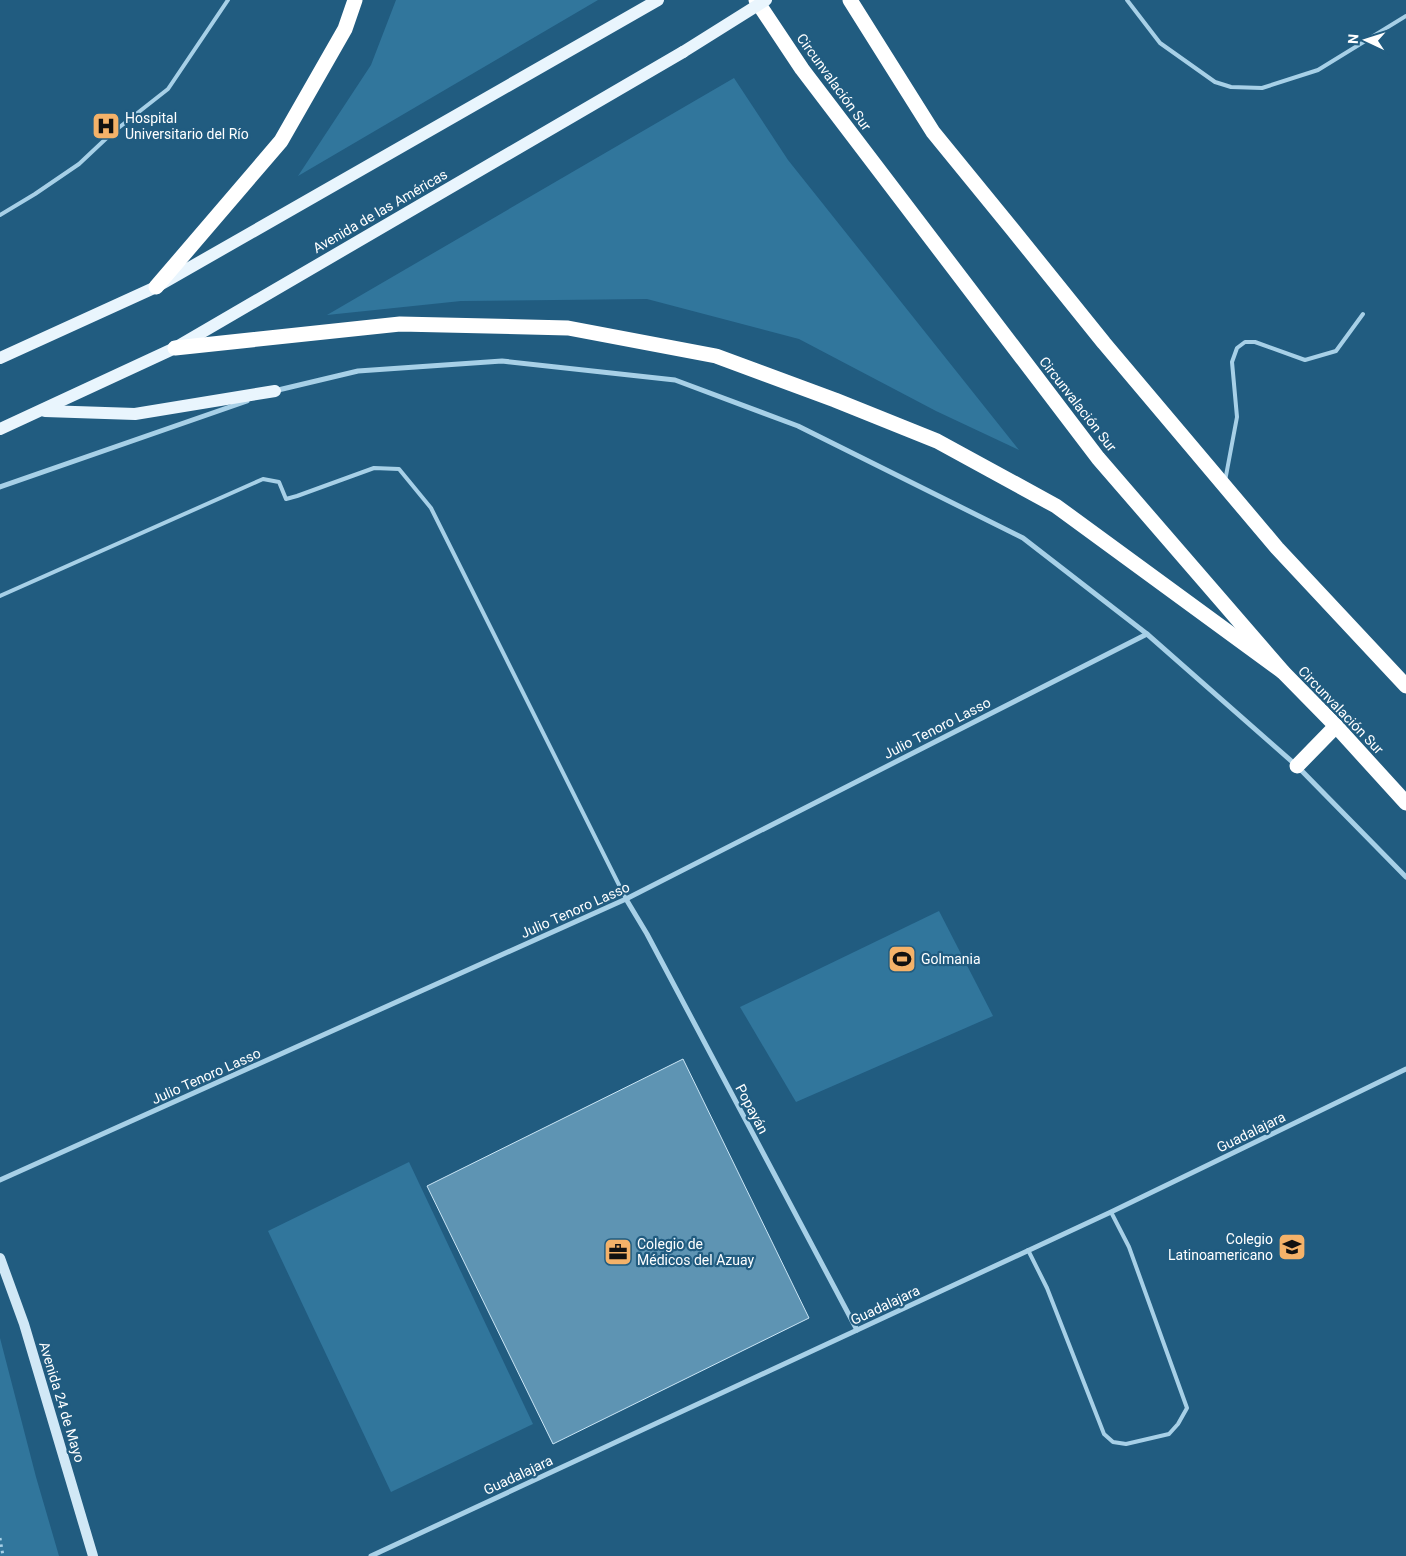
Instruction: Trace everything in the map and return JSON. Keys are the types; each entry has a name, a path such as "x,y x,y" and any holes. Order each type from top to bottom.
{"highway":[{"path":"156,287 281,141 345,29 355,0"},
{"name":"Circunvalación Sur","path":"756,0 802,69 1098,458 1283,672 1336,726 1406,803"},
{"path":"850,0 933,132 1104,344 1277,548 1406,686"},
{"path":"174,348 410,324 568,328 716,356 835,400 936,441 1056,506 1283,672"},
{"path":"1297,766 1336,726"}],"main road":[{"path":"0,358 156,287 658,0"},
{"name":"Avenida de las Américas","path":"0,430 174,348 683,52 766,0"},
{"path":"42,411 135,414 275,391"},
{"name":"Avenida 24 de Mayo","path":"0,1258 24,1324 93,1556"}],"street":[{"path":"0,487 275,391 358,371 502,361 675,380 798,426 1023,538 1147,634 1297,766 1406,877"},
{"name":"Julio Tenoro Lasso","path":"0,1180 626,899 1147,634"},
{"name":"Popayán","path":"626,899 647,934 857,1330"},
{"name":"Guadalajara","path":"371,1556 1111,1212 1406,1069"}],"lane":[{"path":"0,215 36,194 78,164 112,133 168,89 228,0"},
{"path":"1127,0 1160,43 1215,82 1231,87 1262,88 1318,70 1406,16"},
{"path":"1224,485 1237,417 1232,362 1237,348 1245,342 1255,342 1306,360 1321,356 1336,351 1363,314"},
{"path":"0,596 263,479 279,482 286,499 374,468 399,469 432,508 626,899"},
{"path":"1028,1250 1046,1288 1104,1434 1113,1442 1126,1444 1169,1434 1178,1424 1187,1408 1129,1247 1111,1212"}],"path":[{"path":"0,1538 3,1556"}],"shaded area":[{"path":"396,0 598,0 298,176 371,65"},
{"path":"734,78 788,160 1019,450 936,411 799,339 647,299 461,301 327,315"},
{"name":"Golmania","path":"939,911 993,1016 796,1102 740,1007"},
{"path":"409,1162 533,1424 391,1492 268,1231"},
{"path":"0,1338 36,1477 59,1556 0,1556"}],"building":[{"name":"Colegio de Médicos del Azuay","path":"683,1059 809,1318 553,1444 427,1186"}],"place":[{"name":"Hospital Universitario del Río","path":"106,126"},
{"name":"Golmania","path":"902,959"},
{"name":"Colegio Latinoamericano","path":"1292,1247"},
{"name":"Colegio de Médicos del Azuay","path":"618,1252"}]}
